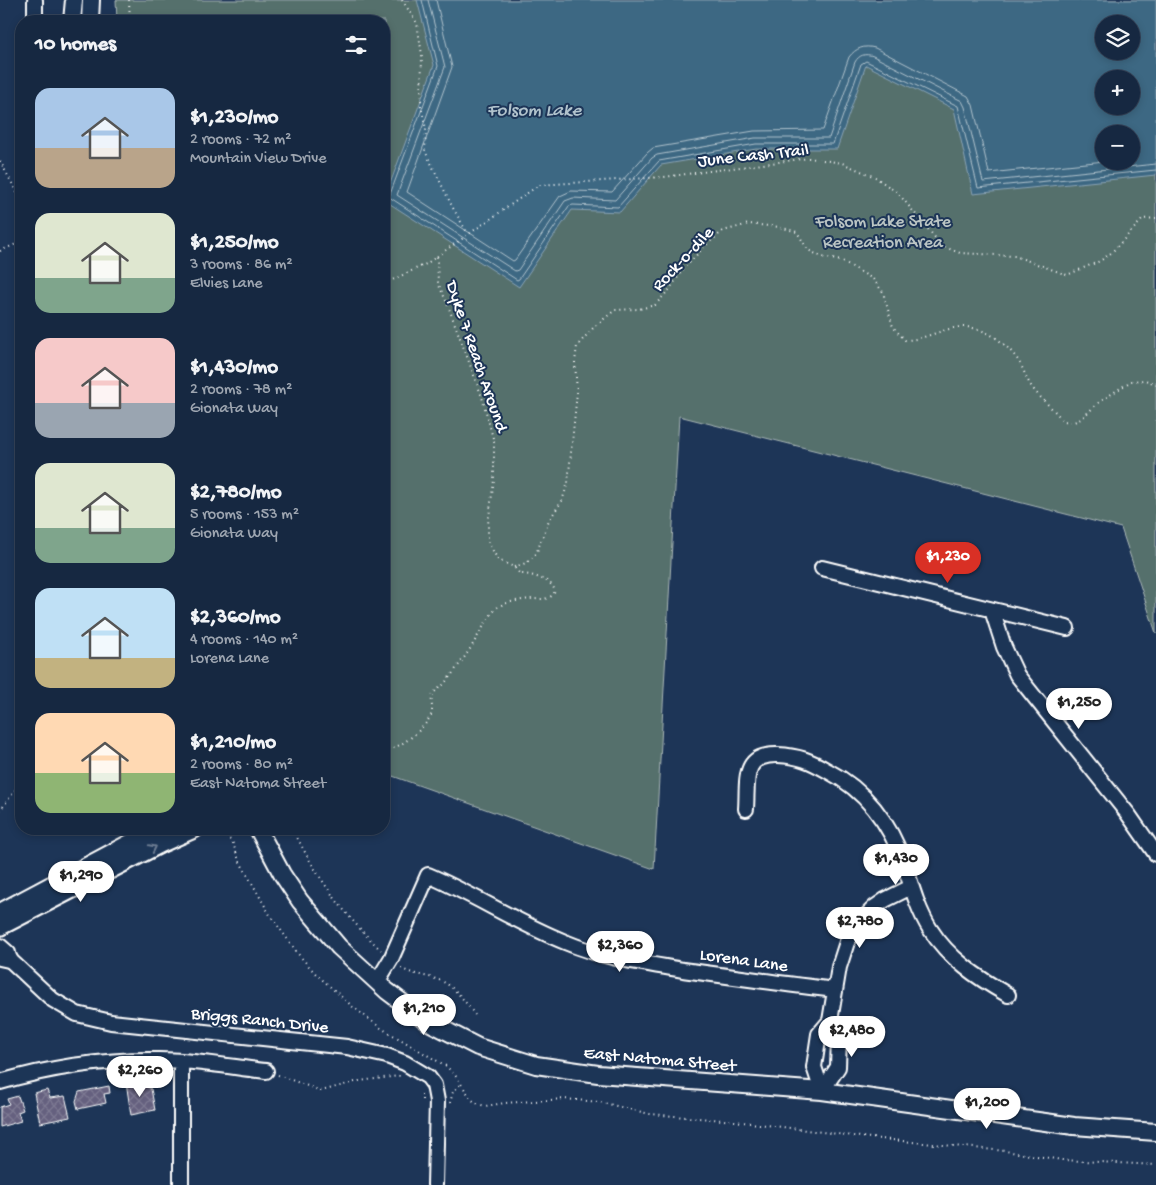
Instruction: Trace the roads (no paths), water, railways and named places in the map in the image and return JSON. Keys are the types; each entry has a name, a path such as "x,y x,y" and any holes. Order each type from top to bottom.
{"main road":[{"path":"73,15 74,0"},
{"path":"90,15 91,0"},
{"path":"0,912 145,835"},
{"path":"0,927 181,835"},
{"name":"East Natoma Street","path":"261,835 282,874 300,901 339,947 377,982 427,1021 478,1047 536,1065 598,1074 822,1091 1074,1126 1156,1132"}],"street":[{"path":"35,0 35,15"},
{"path":"822,568 1067,628"},
{"path":"992,610 1004,647 1018,675 1128,814 1156,854"},
{"path":"746,809 748,771 752,763 760,756 795,755 835,774 854,787 868,800 890,832 905,866 920,910 930,930 979,979 1008,995"},
{"name":"Lorena Lane","path":"377,982 391,959 428,875 461,889 536,930 597,954 634,962 726,976 834,990"},
{"path":"822,1091 814,1067 819,1034 830,1021 834,990 842,954 853,931 861,921 885,900 911,887"},
{"name":"Briggs Ranch Drive","path":"0,946 8,953 5,958 53,1000 77,1014 111,1022 347,1047 387,1056 405,1063 428,1077 434,1084 437,1101 435,1185"},
{"path":"822,1091 838,1067 839,1038 830,1021"},
{"path":"0,1082 60,1067 93,1062 127,1060 181,1061 266,1071"},
{"path":"181,1061 181,1185"}],"water":[{"name":"Folsom Lake","path":"417,0 1156,0 1156,175 973,194 954,109 866,65 837,149 756,149 661,165 620,212 572,210 519,287 390,204 390,184 434,65"}],"park label":[{"name":"Folsom Lake State Recreation Area","path":"883,230"}]}
